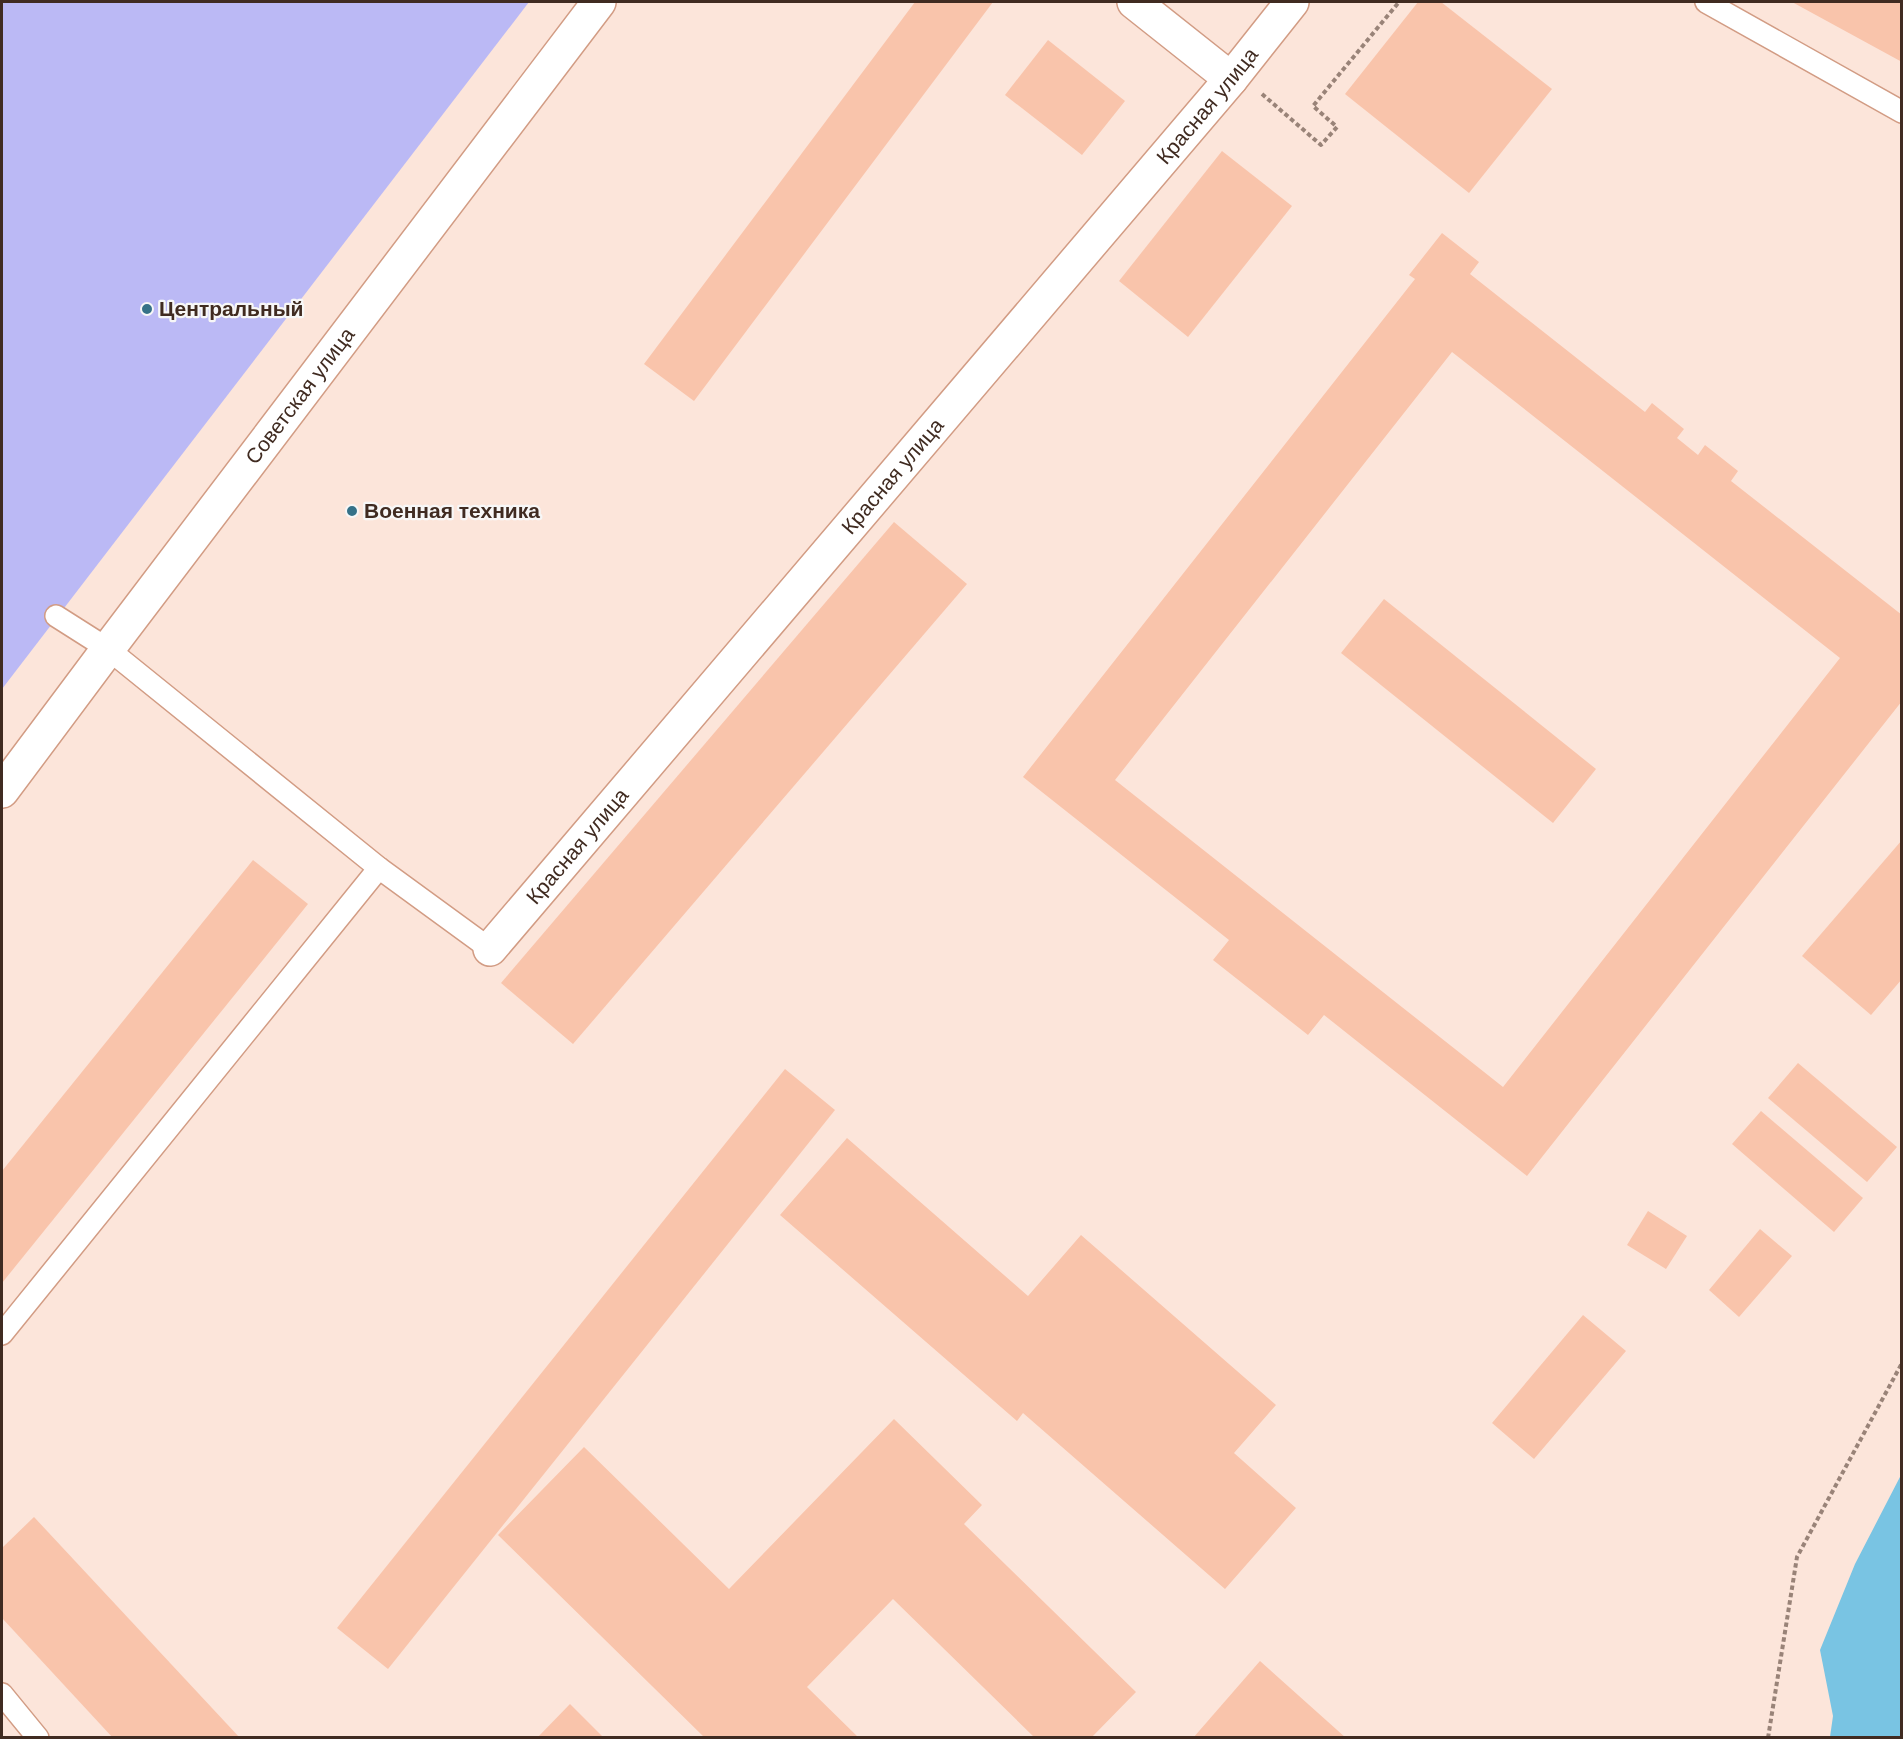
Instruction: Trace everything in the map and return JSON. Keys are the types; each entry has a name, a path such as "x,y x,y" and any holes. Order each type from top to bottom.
{"street":[{"name":"Советская улица","path":"2,791 598,2"},
{"path":"1134,2 1234,75"},
{"name":"Красная улица","path":"490,949 1234,75 1292,2"}],"lane":[{"path":"1706,2 1902,112"},
{"path":"56,616 108,649 379,868 490,949"},
{"path":"2,1334 379,868"},
{"path":"2,1694 38,1737"}],"path":[{"path":"1234,75 1321,145 1337,127 1312,106 1399,2"},
{"path":"1768,1737 1797,1557 1902,1364"}],"shaded area":[{"name":"Центральный","path":"2,2 529,2 2,689"},
{"path":"1901,1475 1901,1737 1830,1737 1833,1716 1820,1650 1855,1564"}],"building":[{"path":"915,2 993,2 694,401 644,364"},
{"path":"1418,2 1441,2 1552,89 1469,193 1345,94"},
{"path":"1792,2 1902,2 1902,62"},
{"path":"1048,40 1125,101 1082,155 1005,95"},
{"path":"1222,151 1292,206 1188,337 1119,281"},
{"path":"1442,233 1479,262 1470,274 1645,412 1652,403 1684,429 1677,438 1698,455 1705,445 1738,471 1731,481 1902,615 1902,701 1527,1176 1324,1015 1308,1035 1213,960 1229,940 1023,777 1415,279 1409,275","holes":["1452,352 1840,658 1503,1087 1115,780"]},
{"path":"894,522 967,584 573,1044 501,983"},
{"path":"1384,599 1596,769 1553,823 1341,653"},
{"path":"1902,840 1902,979 1871,1015 1802,956"},
{"path":"253,860 308,904 2,1283 2,1171"},
{"path":"1798,1063 1897,1147 1867,1182 1768,1098"},
{"path":"785,1069 835,1110 388,1669 337,1628"},
{"path":"1761,1111 1863,1198 1834,1232 1732,1144"},
{"path":"847,1138 1028,1296 1081,1235 1276,1405 1234,1453 1296,1508 1225,1589 1023,1413 1017,1421 780,1215"},
{"path":"1648,1211 1687,1236 1666,1269 1627,1245"},
{"path":"1760,1229 1792,1256 1739,1317 1709,1290"},
{"path":"1583,1315 1626,1351 1534,1459 1492,1423"},
{"path":"894,1419 982,1505 964,1524 1136,1692 1091,1738 1035,1738 893,1599 807,1687 859,1738 705,1738 498,1535 584,1447 729,1589"},
{"path":"34,1517 240,1738 113,1738 2,1618 2,1548"},
{"path":"1260,1661 1346,1738 1193,1738"},
{"path":"570,1704 604,1738 537,1738"}],"place":[{"name":"Центральный","path":"147,309"},
{"name":"Военная техника","path":"352,511"}]}
